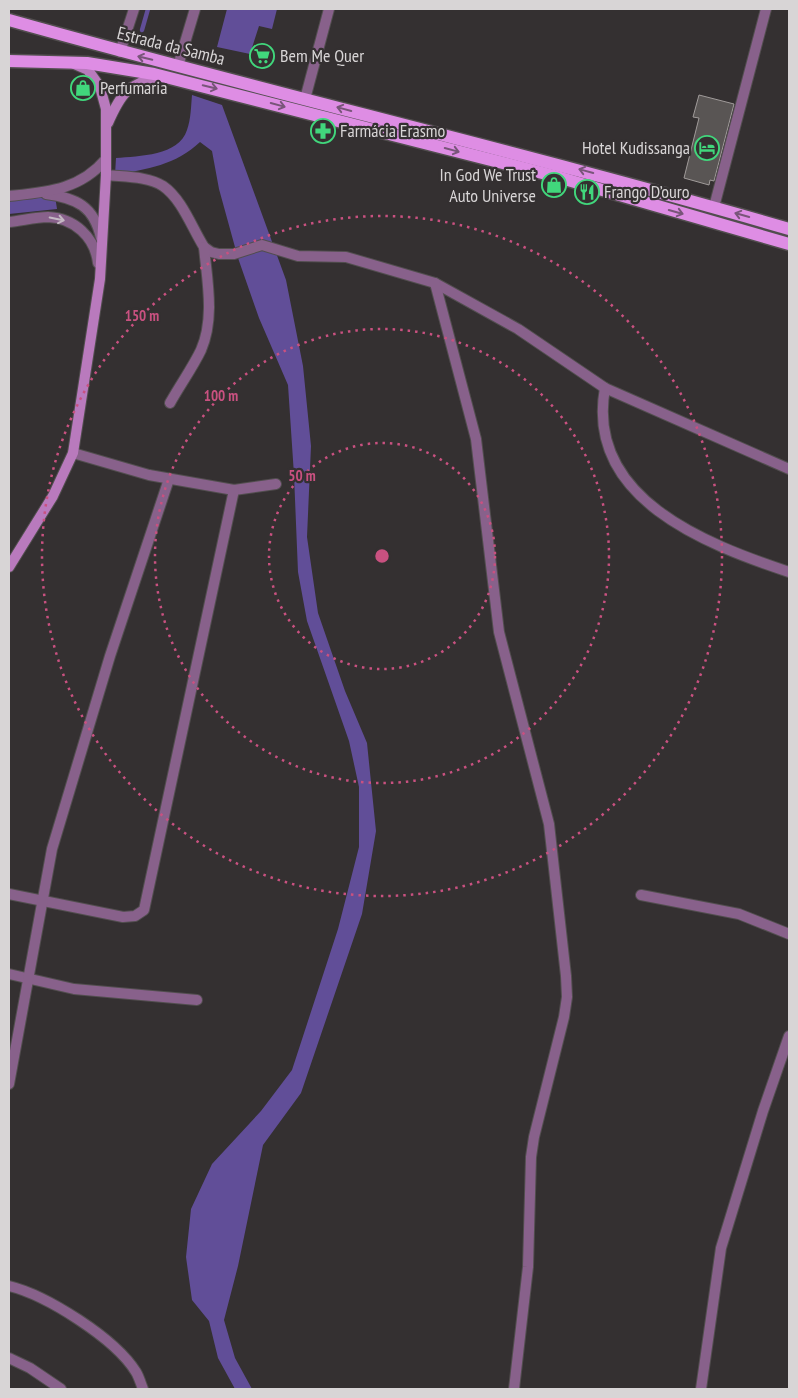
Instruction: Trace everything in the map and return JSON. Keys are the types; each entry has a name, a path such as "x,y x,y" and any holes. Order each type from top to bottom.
{"main road":[{"name":"Estrada da Samba","path":"9,20 120,52 574,168 789,229"},
{"name":"Estrada da Samba","path":"9,61 71,63 130,68 554,176 789,244"}],"street":[{"path":"120,52 134,9"},
{"path":"178,66 195,9"},
{"path":"305,99 329,9"},
{"path":"714,207 766,9"},
{"path":"9,567 52,496 73,453 100,279 106,175 106,109 100,88 88,70 71,63"},
{"path":"106,129 116,105 126,89 144,80 161,76"},
{"path":"9,196 37,193 72,185 86,179 106,159"},
{"path":"106,175 153,182 163,186 174,196 204,247 211,252 234,254 262,245 298,256 346,257 435,283 518,329 605,388 789,469"},
{"path":"37,193 74,199 83,205 98,227 101,242"},
{"path":"9,222 48,217 70,222 81,229 91,240 97,252 100,279"},
{"path":"170,403 184,376 196,361 206,334 209,310 204,247"},
{"path":"435,283 476,439 499,632 549,824 566,976 567,998 564,1017 534,1137 531,1157 528,1267 514,1389"},
{"path":"605,388 601,407 602,428 610,453 617,470 644,498 676,525 744,555 789,572"},
{"path":"73,453 169,479 234,490 276,484"},
{"path":"9,1084 44,902 52,849 110,656 169,479"},
{"path":"9,894 123,917 135,916 144,910 234,490"},
{"path":"641,895 739,914 789,934"},
{"path":"9,974 74,990 197,1000"},
{"path":"701,1389 721,1248 763,1111 789,1036"},
{"path":"9,1286 50,1302 111,1343 136,1371 144,1389"},
{"path":"9,1358 30,1368 61,1389"}],"shaded area":[{"path":"227,9 277,9 272,29 259,26 250,54 217,47"},
{"path":"192,95 222,105 286,280 303,366 311,446 307,537 318,613 345,691 367,743 376,831 362,914 301,1093 263,1145 238,1266 224,1320 235,1358 252,1389 235,1389 218,1358 209,1321 192,1300 186,1257 191,1209 212,1164 261,1111 292,1070 338,929 359,847 359,787 349,741 307,621 298,572 288,385 259,318 238,258 219,189 212,151 200,142 191,150 171,161 150,168 115,175 116,158 157,153 167,150 183,139 191,112"},
{"path":"55,196 57,209 9,214 9,201"}],"building":[{"name":"Hotel Kudissanga","path":"699,95 734,104 714,181 710,180 709,185 684,178 699,118 693,117"}],"waterway":[{"path":"142,30 148,9"}],"place":[{"name":"Bem Me Quer","path":"262,56"},
{"name":"Perfumaria","path":"83,88"},
{"name":"Farmácia Erasmo","path":"323,131"},
{"name":"Hotel Kudissanga","path":"707,148"},
{"name":"In God We Trust Auto Universe","path":"554,185"},
{"name":"Frango D’ouro","path":"587,192"}]}
